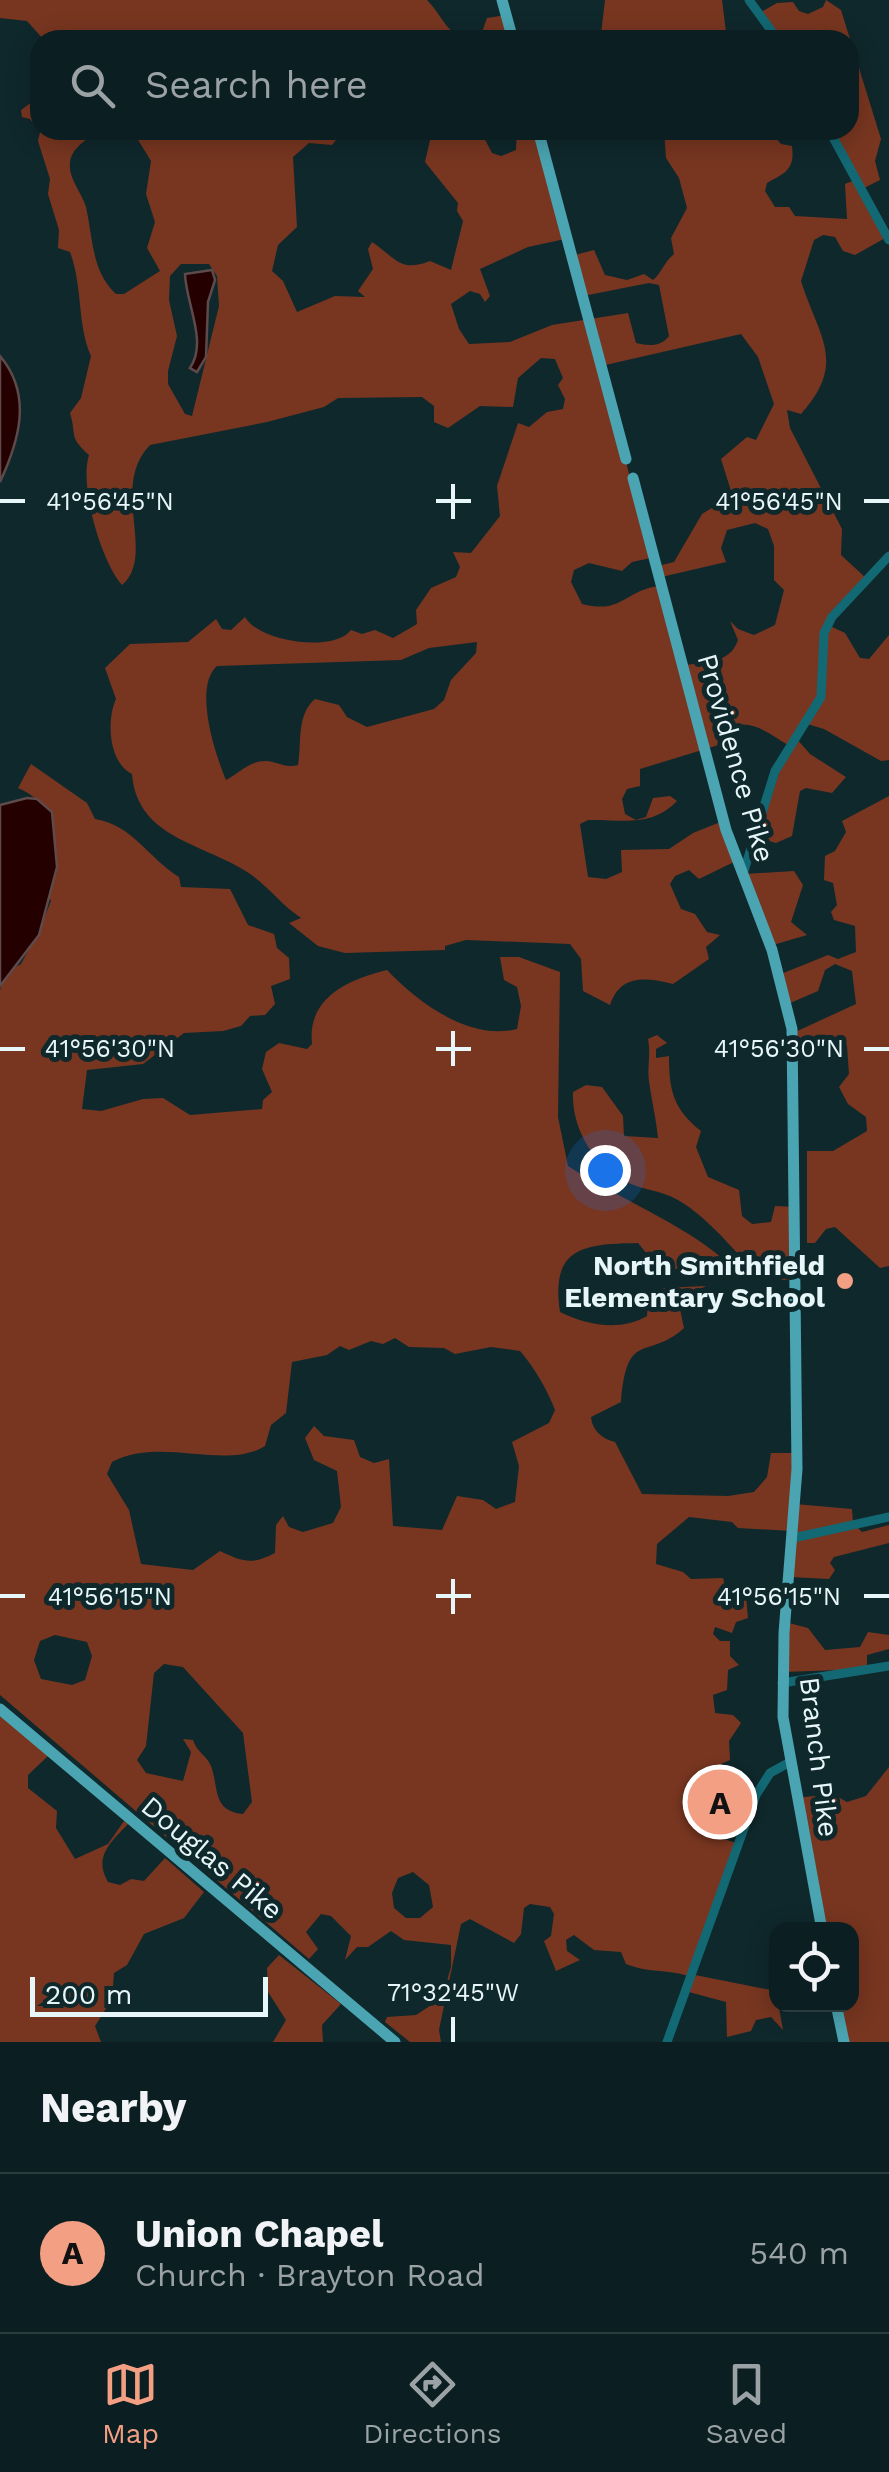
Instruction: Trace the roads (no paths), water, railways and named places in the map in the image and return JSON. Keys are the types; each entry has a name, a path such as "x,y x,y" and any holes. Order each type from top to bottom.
{"main road":[{"path":"502,0 510,30"},
{"name":"Providence Pike","path":"541,140 626,459"},
{"name":"Providence Pike","path":"633,478 726,830 784,985 794,1044 797,1411"},
{"name":"Branch Pike","path":"797,1411 782,1683 790,1762 820,1922"},
{"name":"Douglas Pike","path":"0,1709 395,2042"},
{"path":"838,2012 844,2042"}],"street":[{"path":"749,0 771,30"},
{"path":"834,140 889,240"},
{"name":"Providence Pike","path":"626,459 633,478"},
{"path":"743,874 776,771 821,696 824,634 832,617 889,556"},
{"path":"792,1538 889,1517"},
{"path":"782,1683 889,1666"},
{"path":"667,2042 756,1794 770,1774 790,1762"}],"place":[{"name":"North Smithfield Elementary School","path":"845,1281"},
{"name":"Union Chapel","path":"720,1802"}]}
